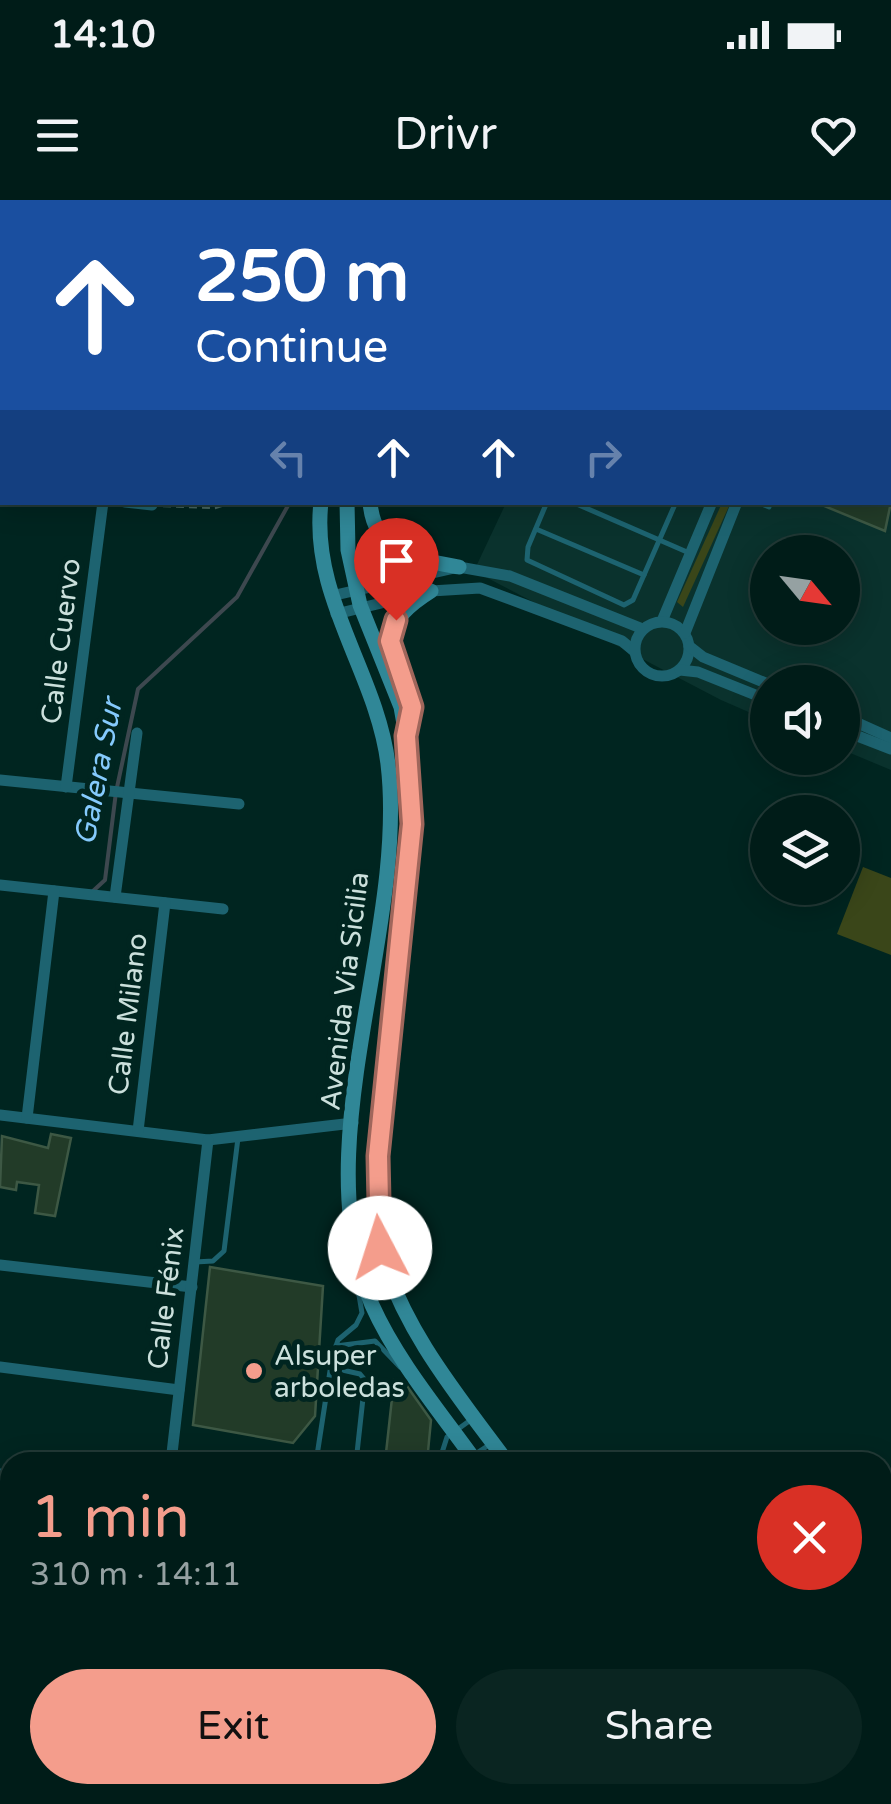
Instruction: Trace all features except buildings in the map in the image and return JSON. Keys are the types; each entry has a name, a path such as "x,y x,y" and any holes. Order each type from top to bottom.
{"street":[{"name":"Calle Cuervo","path":"66,787 103,505"},
{"name":"Avenida Via Sicilia","path":"321,505 322,552 331,596 383,730 388,768 390,822 353,1124 350,1191 356,1253 372,1304 466,1452"},
{"name":"Avenida Via Sicilia","path":"346,505 348,550 360,605 400,707 406,736 412,824 378,1156 380,1248 397,1298 500,1452"},
{"path":"370,505 371,522 381,540 413,558 510,576 643,629"},
{"path":"634,650 643,629 662,621 711,505"},
{"path":"680,670 736,505"},
{"path":"331,596 356,587 458,567"},
{"path":"336,614 360,605 431,592 480,588 503,593 622,641 634,650 650,674 698,672 750,693"},
{"path":"406,736 412,707 390,641 396,620 431,592"},
{"path":"662,621 703,657 750,677"},
{"path":"860,724 891,738"},
{"name":"Calle Milano","path":"115,898 137,733"},
{"path":"860,737 891,749"},
{"path":"0,780 240,804"},
{"path":"0,885 223,909"},
{"path":"27,1118 54,891"},
{"name":"Calle Milano","path":"138,1131 165,903"},
{"path":"0,1115 208,1140 353,1124"},
{"name":"Calle Fénix","path":"171,1452 208,1140"},
{"path":"0,1264 192,1287"},
{"path":"0,1367 179,1390"}],"lane":[{"path":"546,505 527,560 618,604 633,600 671,505"},
{"path":"579,505 690,553"},
{"path":"763,505 768,507"},
{"path":"536,529 644,575"},
{"path":"194,1262 213,1261 224,1251 238,1138"},
{"path":"317,1452 329,1368 336,1346 362,1312 352,1273 356,1253 380,1248"},
{"path":"336,1346 375,1341 414,1375"},
{"path":"329,1368 360,1374 366,1380 357,1452"},
{"path":"441,1452 455,1430 474,1418"},
{"path":"480,1452 492,1442"}],"path":[{"path":"152,505 224,505"}],"shaded area":[{"path":"505,505 891,505 891,770 860,757 860,665 750,665 750,713 474,571"}],"green space":[{"path":"721,505 730,505 683,607 677,602"},
{"path":"863,867 891,878 891,955 837,934 848,905 860,905"}],"waterway":[{"name":"Galera Sur","path":"93,891 105,880 116,792 138,689 237,597 288,505"}],"place":[{"name":"Alsuper arboledas","path":"254,1371"}],"route":[{"path":"380,1248 375,1190 412,824 411,764 406,736 412,722 412,707 394,664 390,641 396,620"}]}
